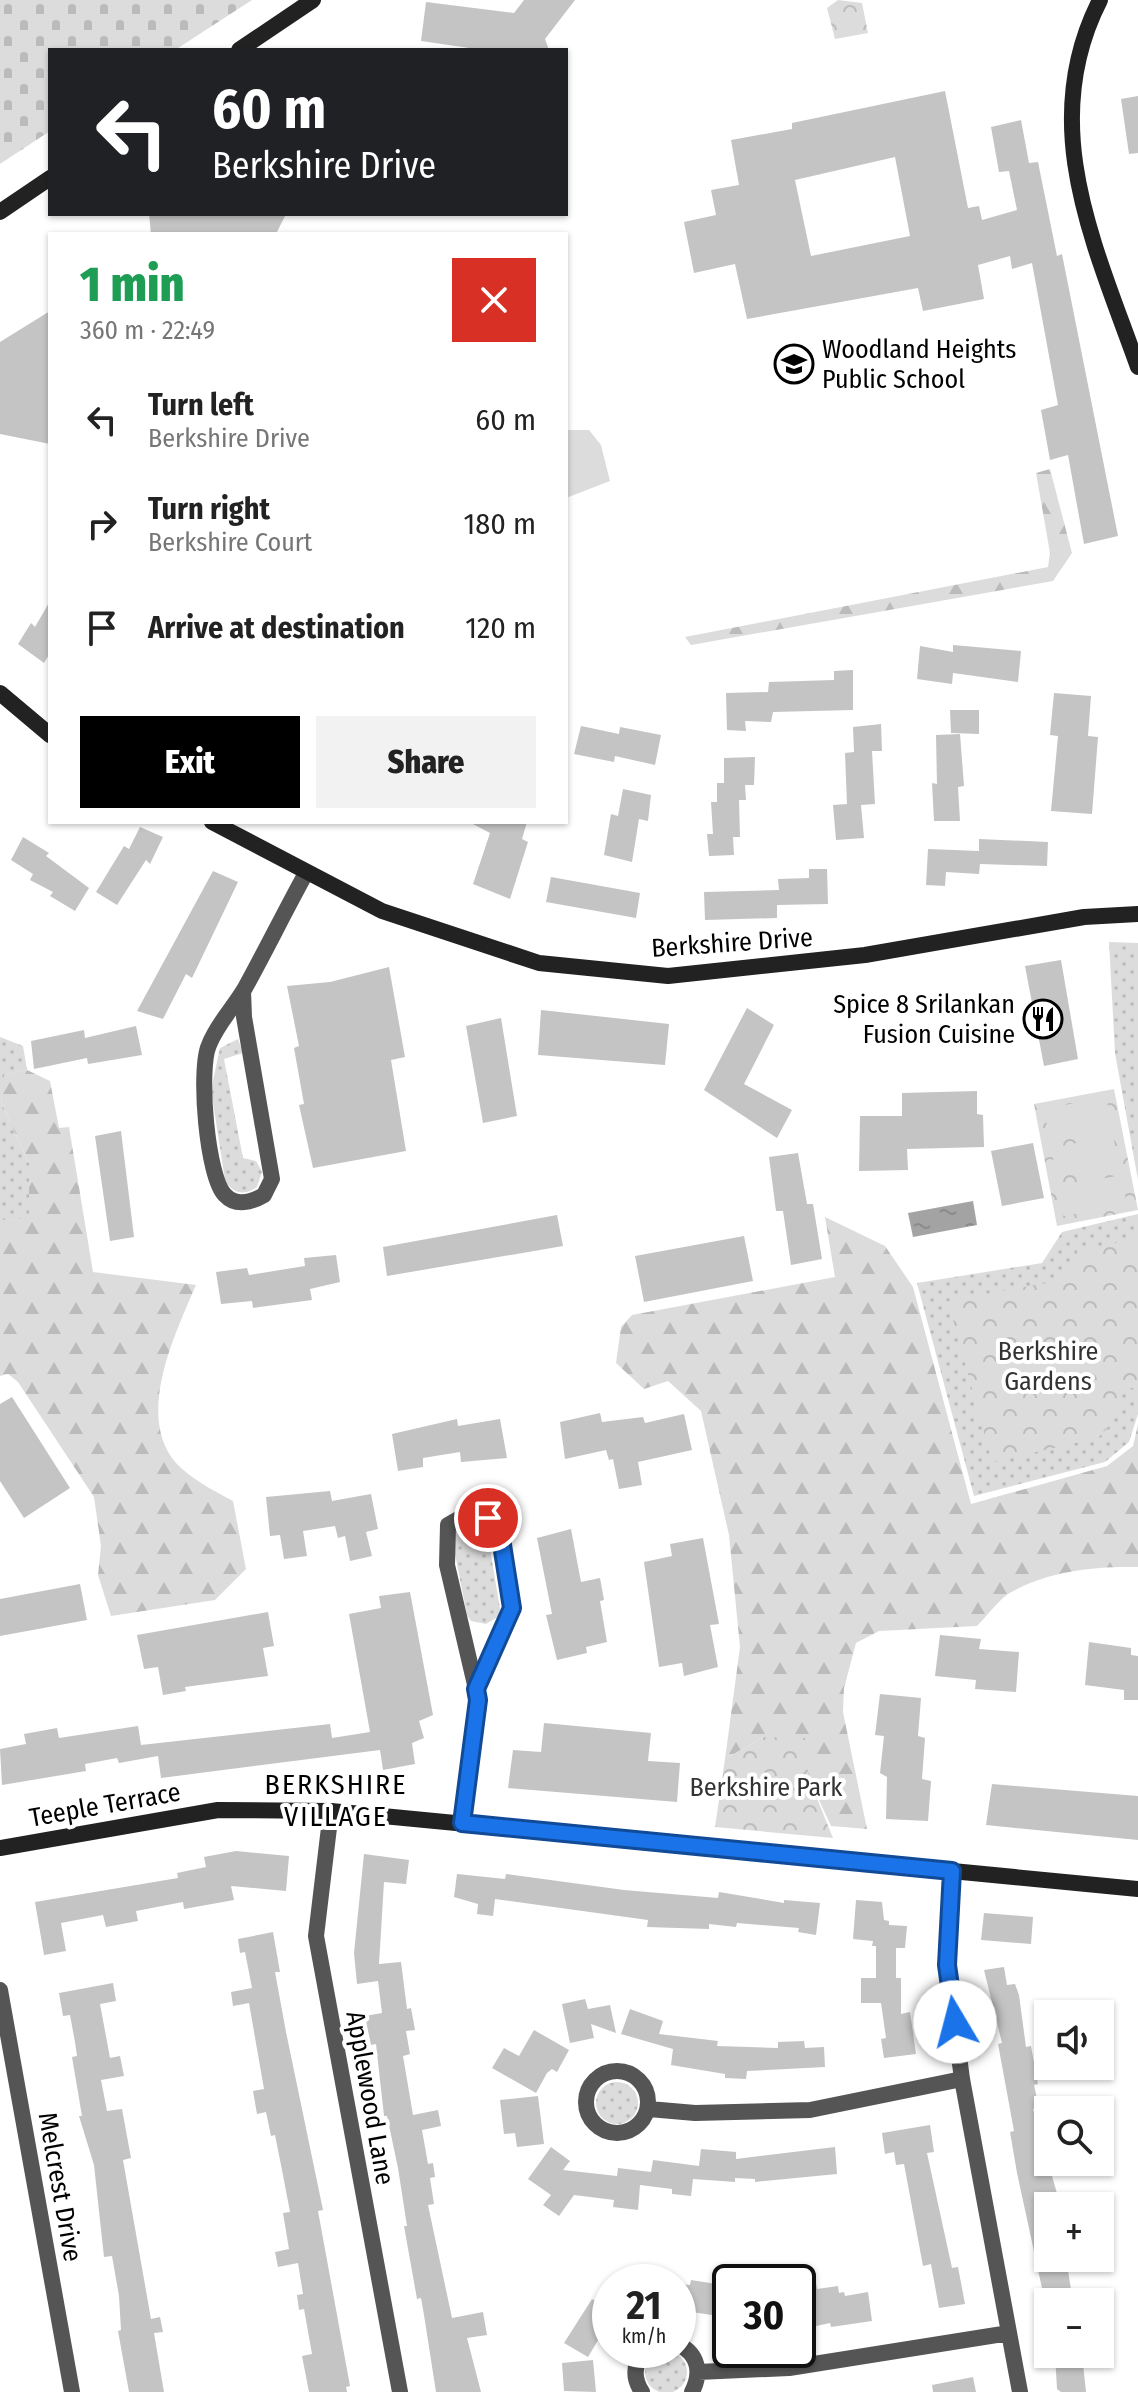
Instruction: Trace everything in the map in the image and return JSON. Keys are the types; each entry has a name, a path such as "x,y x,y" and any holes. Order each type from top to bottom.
{"street":[{"path":"242,48 313,0"},
{"path":"1100,0 1075,63 1070,138 1086,220 1138,367"},
{"path":"0,212 48,179"},
{"path":"0,693 48,733"},
{"name":"Berkshire Drive","path":"216,824 382,911 539,963 668,976 865,955 1084,917 1138,914"},
{"path":"243,991 244,1017 272,1179 264,1195 242,1203 230,1200 218,1185 201,1083 209,1045 243,991 306,873"},
{"path":"462,1823 478,1700 447,1565 448,1525 469,1513 488,1518 500,1532 512,1608 476,1689"},
{"name":"Teeple Terrace","path":"0,1848 218,1810 331,1811"},
{"path":"331,1811 1138,1889"},
{"name":"Applewood Lane","path":"331,1811 316,1936 400,2392"},
{"path":"952,1871 947,1965 962,2079 1020,2392"},
{"name":"Melcrest Drive","path":"0,1990 72,2392"},
{"path":"649,2109 695,2113 810,2110 962,2079"},
{"path":"698,2372 789,2368 1009,2333"},
{"path":"692,2392 698,2372 696,2366"},
{"path":"635,2368 635,2378 642,2392"}],"green space":[{"path":"0,0 252,0 178,48 48,48 48,132 0,164"},
{"path":"838,0 862,3 868,33 835,39 827,8"},
{"path":"568,430 589,430 601,445 610,481 568,497"},
{"path":"1050,469 1072,553 1053,581 691,645 685,637 1048,567 1050,553 1036,473"},
{"path":"1109,942 1138,943 1138,1180 1115,1053"},
{"path":"0,1037 23,1046 27,1070 5,1075 1,1102 29,1163 29,1219 0,1220"},
{"path":"238,1039 243,1053 224,1059 243,1158 256,1161 262,1172 257,1187 243,1192 235,1191 225,1180 211,1090 220,1048"},
{"path":"27,1070 50,1081 59,1128 69,1127 93,1272 196,1285 178,1327 163,1375 159,1422 164,1444 176,1463 196,1480 233,1501 246,1569 215,1600 111,1616 98,1575 101,1546 94,1497 18,1382 8,1374 0,1376 0,1220 29,1218 29,1163 1,1102 4,1075"},
{"path":"1114,1089 1138,1210 1057,1226 1034,1104"},
{"path":"1106,1097 1112,1126 1049,1138 1044,1109"},
{"path":"1113,1136 1119,1165 1057,1177 1051,1148"},
{"path":"1121,1175 1127,1205 1064,1216 1059,1187"},
{"name":"Berkshire Gardens","path":"1138,1214 1138,1414 1129,1442 1105,1462 974,1496 917,1283 1042,1263 1062,1232"},
{"path":"825,1217 885,1246 913,1287 971,1504 1107,1466 1133,1446 1138,1424 1138,1567 1088,1569 1038,1580 1008,1594 977,1626 879,1631 856,1643 844,1688 843,1712 867,1829 831,1826 808,1776 764,1737 725,1759 740,1647 729,1535 701,1411 668,1381 644,1389 616,1363 621,1327 632,1315 835,1277"},
{"name":"Berkshire Gardens","path":"1138,1238 1138,1390 1125,1386 1110,1425 1098,1438 992,1462 948,1301 1057,1281 1076,1252"},
{"path":"470,1520 487,1530 500,1609 498,1617 486,1624 471,1621 467,1615 453,1544 456,1527"},
{"name":"Berkshire Park","path":"764,1737 807,1738 808,1776 833,1838 715,1827 725,1759"},
{"path":"617,2082 632,2088 638,2103 632,2118 617,2124 602,2118 596,2103 602,2088"},
{"path":"646,2368 686,2368 681,2387 666,2393 651,2387 645,2372"}],"water":[{"path":"973,1201 977,1225 913,1237 908,1213"}],"building":[{"path":"524,0 575,0 545,39 548,48 469,48 421,41 426,2 514,13"},
{"path":"945,91 968,208 979,206 982,220 1017,210 1009,171 999,172 991,127 1021,120 1029,163 1038,162 1057,256 1062,254 1118,536 1084,544 1068,455 1050,460 1041,410 1058,405 1032,263 1012,269 1010,256 978,265 984,299 923,311 918,288 747,319 735,264 694,273 684,222 716,215 711,190 739,185 731,140 792,129 792,123","holes":["895,157 910,236 811,256 795,180"]},
{"path":"1138,96 1138,153 1129,154 1121,99"},
{"path":"149,216 285,216 277,232 151,232"},
{"path":"48,312 48,444 0,434 0,342"},
{"path":"48,604 48,656 44,663 18,644 31,623 35,627"},
{"path":"953,645 1021,651 1018,682 953,673 952,684 917,679 920,646 953,652"},
{"path":"853,670 853,710 773,712 771,722 745,721 746,731 727,730 726,693 768,692 769,682 834,680 834,671"},
{"path":"1054,693 1091,696 1088,736 1098,737 1092,814 1051,811 1058,736 1050,735"},
{"path":"950,710 979,710 979,734 951,733"},
{"path":"881,724 882,751 872,751 875,804 861,805 864,838 836,840 833,805 847,804 845,753 854,752 853,727"},
{"path":"581,726 619,734 620,727 661,735 655,765 615,756 614,762 574,754"},
{"path":"960,734 964,786 958,787 960,821 934,821 932,783 937,784 936,735"},
{"path":"755,757 754,785 745,785 746,800 739,800 740,837 733,837 734,855 709,856 707,834 713,834 711,802 717,802 717,783 724,783 724,758"},
{"path":"623,789 651,795 648,821 639,819 632,862 604,855 611,814 618,816"},
{"path":"473,824 526,824 522,839 528,842 510,899 473,884 490,833"},
{"path":"140,827 163,837 150,864 146,860 117,905 96,892 124,846 129,849"},
{"path":"23,837 49,853 46,856 89,888 75,911 50,896 53,892 30,880 33,874 11,860"},
{"path":"979,839 1048,842 1047,866 980,864 979,874 946,872 945,886 926,885 928,849 979,851"},
{"path":"809,869 827,869 828,904 777,905 777,918 705,920 704,892 779,890 778,879 809,878"},
{"path":"213,871 238,882 192,978 186,974 163,1019 137,1011"},
{"path":"551,877 640,893 636,918 546,902"},
{"path":"1061,960 1078,1059 1044,1066 1025,966"},
{"path":"389,967 405,1057 391,1060 406,1151 313,1168 299,1105 304,1104 294,1048 299,1046 287,986 330,982"},
{"path":"747,1008 774,1025 744,1084 792,1110 777,1138 704,1090"},
{"path":"541,1010 669,1024 665,1065 538,1055"},
{"path":"501,1018 517,1116 483,1123 466,1026"},
{"path":"136,1026 142,1055 88,1064 87,1058 34,1069 31,1041 84,1030 85,1038"},
{"path":"977,1091 977,1114 983,1115 984,1147 907,1149 908,1170 859,1171 860,1116 902,1116 902,1093"},
{"path":"121,1131 134,1237 110,1241 95,1136"},
{"path":"1033,1143 1044,1198 1002,1206 991,1151"},
{"path":"798,1153 807,1204 813,1204 822,1259 791,1265 783,1211 776,1211 769,1157"},
{"path":"557,1215 563,1246 387,1276 383,1247"},
{"path":"744,1236 753,1281 644,1302 635,1256"},
{"path":"336,1255 340,1282 310,1289 312,1300 253,1308 252,1301 221,1304 216,1272 247,1268 249,1275 305,1266 304,1258"},
{"path":"12,1397 70,1488 24,1518 0,1481 0,1404"},
{"path":"600,1413 602,1422 643,1417 645,1423 684,1414 692,1450 638,1462 642,1485 619,1489 613,1459 609,1460 606,1450 565,1459 560,1422"},
{"path":"457,1419 458,1426 500,1419 507,1458 461,1462 460,1452 423,1458 423,1467 398,1471 392,1434"},
{"path":"330,1491 332,1501 371,1494 378,1529 366,1532 372,1556 350,1561 345,1536 338,1538 335,1526 303,1531 307,1556 284,1559 280,1535 270,1536 266,1497"},
{"path":"571,1529 581,1582 600,1578 604,1600 600,1601 607,1642 586,1647 587,1653 557,1660 546,1615 552,1614 537,1538"},
{"path":"703,1538 719,1624 710,1625 718,1667 684,1676 682,1663 659,1667 644,1562 672,1556 670,1544"},
{"path":"80,1584 87,1620 0,1636 0,1599"},
{"path":"410,1592 433,1715 419,1721 424,1738 412,1743 415,1764 383,1770 380,1750 161,1778 158,1756 119,1763 117,1758 85,1764 86,1771 2,1785 0,1749 26,1744 24,1734 57,1728 59,1738 138,1726 141,1745 330,1724 332,1738 370,1732 349,1614 381,1608 379,1596"},
{"path":"268,1612 274,1646 263,1648 268,1676 185,1687 186,1691 163,1695 158,1667 144,1669 137,1635"},
{"path":"940,1635 981,1639 979,1649 1019,1652 1016,1692 975,1689 976,1680 935,1676"},
{"path":"1089,1642 1131,1648 1131,1655 1138,1656 1138,1700 1124,1700 1124,1690 1085,1685"},
{"path":"880,1694 921,1698 918,1736 925,1738 922,1779 931,1781 928,1821 886,1819 887,1777 880,1773 884,1736 875,1735"},
{"path":"544,1723 651,1733 648,1761 680,1763 677,1802 508,1788 513,1750 541,1752"},
{"path":"992,1784 1138,1796 1138,1840 986,1825"},
{"path":"236,1851 289,1856 286,1891 231,1886 234,1900 184,1909 183,1902 136,1911 138,1921 106,1927 103,1915 61,1923 66,1951 44,1955 35,1902 178,1878 177,1873 206,1867 204,1857"},
{"path":"364,1854 409,1860 406,1884 384,1882 379,1964 401,1962 407,2009 411,2008 415,2030 406,2031 410,2054 403,2056 413,2115 438,2110 441,2126 422,2130 428,2164 433,2163 435,2177 430,2178 434,2204 428,2205 452,2318 483,2312 487,2335 467,2338 481,2392 436,2392 421,2298 417,2299 404,2226 407,2226 398,2168 387,2116 384,2116 376,2044 371,2045 365,2016 382,2013 378,1981 357,1984 354,1953"},
{"path":"457,1874 505,1879 506,1874 624,1890 718,1898 719,1892 784,1903 784,1900 820,1903 816,1935 798,1932 799,1928 737,1923 736,1927 709,1924 709,1929 647,1927 648,1920 495,1899 493,1916 477,1914 478,1904 454,1897"},
{"path":"856,1900 882,1902 884,1920 889,1921 889,1925 907,1926 905,1948 896,1948 896,1978 901,1978 901,2014 910,2012 916,2054 884,2058 881,2039 886,2038 881,2003 861,2003 861,1978 876,1978 876,1946 872,1946 873,1941 853,1939"},
{"path":"984,1913 1033,1917 1031,1944 981,1940"},
{"path":"273,1932 280,1972 275,1972 323,2210 318,2211 350,2386 346,2387 347,2392 309,2392 302,2356 312,2354 304,2309 299,2310 297,2295 303,2294 298,2263 278,2267 275,2252 289,2249 283,2213 290,2212 282,2170 275,2135 271,2136 266,2112 257,2114 253,2091 264,2089 249,2003 233,2006 231,1992 252,1988 245,1952 240,1953 238,1939"},
{"path":"1004,1967 1007,1985 1015,1984 1026,2047 1031,2046 1034,2080 1038,2084 1034,2085 1034,2176 1052,2176 1057,2192 1034,2192 1034,2251 1010,2132 1014,2131 998,2044 1002,2043 984,1970"},
{"path":"113,1983 116,2001 100,2004 110,2058 120,2056 124,2076 101,2080 107,2111 122,2109 131,2158 123,2160 151,2319 160,2317 163,2332 154,2333 164,2392 129,2392 118,2331 121,2330 119,2296 112,2256 104,2257 94,2165 79,2116 82,2116 72,2057 77,2056 75,2042 70,2015 63,2016 59,1993"},
{"path":"585,1999 588,2009 610,2005 616,2033 591,2024 594,2038 570,2043 562,2004"},
{"path":"630,2009 663,2021 659,2034 718,2041 717,2046 778,2048 778,2042 804,2041 805,2048 824,2047 825,2067 747,2071 746,2079 725,2078 725,2074 671,2065 673,2049 621,2034"},
{"path":"534,2030 569,2050 557,2072 552,2069 547,2073 536,2093 492,2068 504,2048 519,2056"},
{"path":"538,2096 544,2144 517,2147 515,2133 504,2134 500,2100"},
{"path":"930,2125 934,2152 927,2153 952,2268 958,2267 965,2304 939,2308 931,2264 923,2266 904,2164 896,2165 894,2152 885,2154 882,2133"},
{"path":"551,2147 570,2161 563,2170 617,2176 618,2168 651,2172 653,2160 699,2166 701,2149 736,2152 736,2159 835,2147 837,2174 755,2182 755,2179 735,2178 735,2182 693,2179 691,2196 672,2194 672,2189 640,2185 638,2210 613,2207 614,2200 574,2195 559,2216 543,2205 551,2195 528,2179"},
{"path":"1038,2272 1068,2272 1071,2288 1042,2288"},
{"path":"696,2281 712,2283 712,2315 696,2313"},
{"path":"816,2283 817,2289 838,2286 839,2293 844,2292 845,2296 868,2292 872,2321 831,2327 830,2323 816,2326"},
{"path":"592,2299 592,2350 588,2357 564,2343"},
{"path":"592,2360 596,2392 564,2391 562,2363"},
{"path":"1056,2368 1083,2368 1086,2392 1061,2392 1057,2389"},
{"path":"973,2377 976,2392 933,2392 932,2385"}],"place":[{"name":"Woodland Heights Public School","path":"794,364"},
{"name":"Spice 8 Srilankan Fusion Cuisine","path":"1043,1019"}],"district":[{"name":"BERKSHIRE VILLAGE","path":"336,1800"}],"route":[{"path":"488,1518 500,1532 512,1608 476,1689 478,1700 462,1823 952,1871 947,1965 955,2022"}]}
